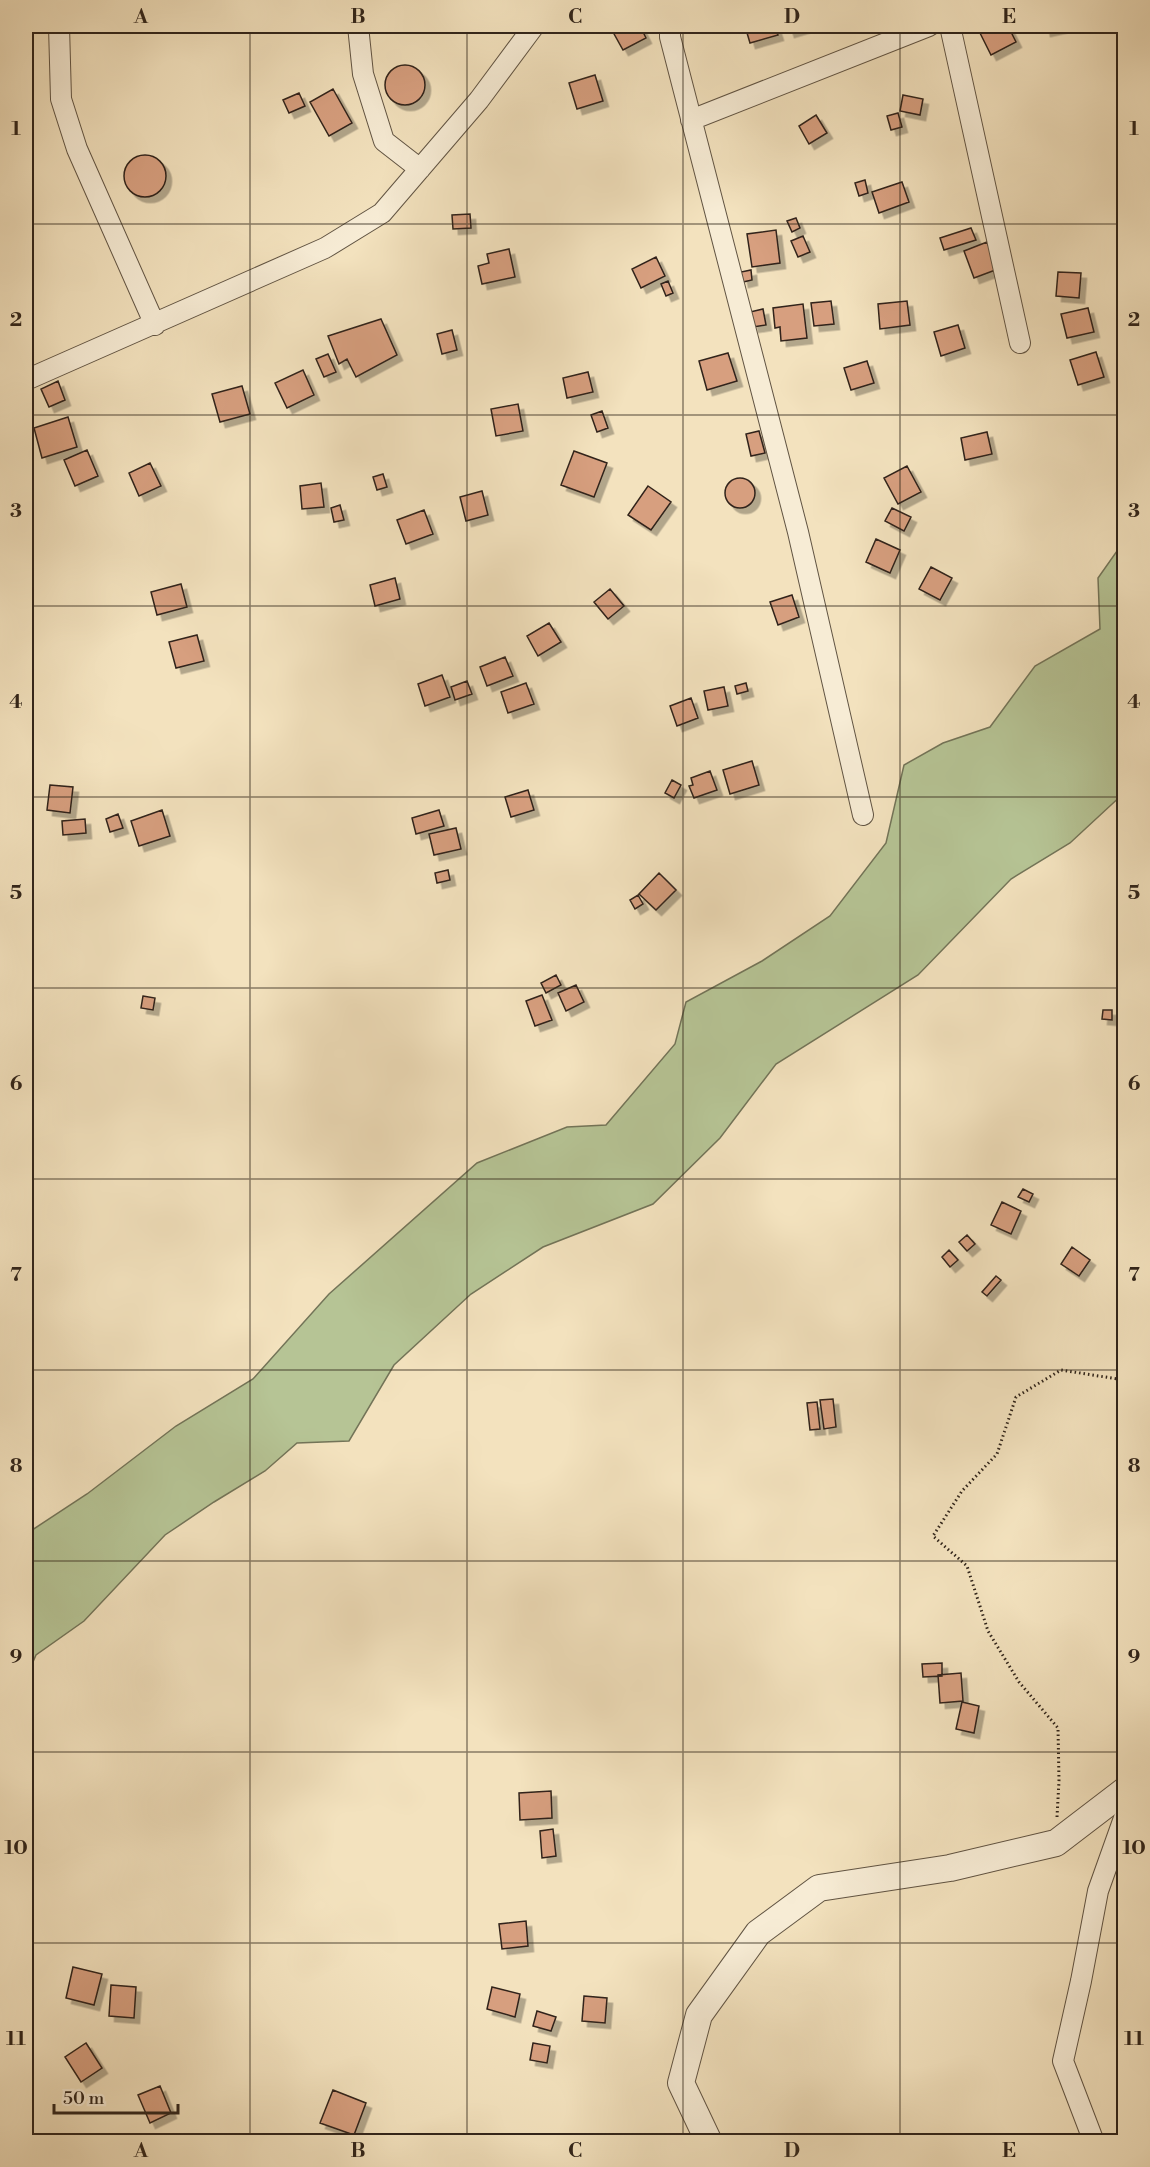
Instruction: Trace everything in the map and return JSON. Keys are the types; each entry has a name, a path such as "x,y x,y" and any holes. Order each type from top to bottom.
{"street":[{"path":"59,26 61,99 76,149 155,325"},
{"path":"358,26 363,74 384,141 420,169"},
{"path":"26,380 325,248 382,213 479,100 534,26"},
{"path":"670,26 670,37 798,532 863,815"},
{"path":"691,120 929,26"},
{"path":"950,26 1020,344"},
{"path":"709,2142 681,2083 699,2015 758,1933 819,1888 950,1868 1056,1844 1125,1791"},
{"path":"1094,2142 1063,2061 1098,1891 1125,1818"}],"path":[{"path":"1056,1844 1059,1781 1058,1728 1019,1682 988,1631 967,1566 933,1536 962,1491 997,1454 1016,1397 1061,1370 1125,1380"}],"green space":[{"path":"1124,541 1124,793 1070,843 1011,879 918,975 776,1064 720,1138 653,1204 543,1247 471,1294 394,1365 349,1441 297,1443 265,1471 165,1535 84,1621 36,1655 26,1678 26,1534 87,1494 176,1426 253,1379 329,1294 477,1163 567,1127 606,1125 675,1044 686,1002 762,961 830,916 886,843 904,765 943,743 990,727 1035,666 1100,629 1098,578"}],"building":[{"path":"624,26 640,26 646,38 623,50 613,32"},
{"path":"745,26 775,26 778,35 750,43"},
{"path":"787,26 809,26 789,32"},
{"path":"985,26 1008,26 1016,42 991,55 978,29"},
{"path":"1044,26 1068,26 1045,31"},
{"path":"405,65 413,66 419,71 424,77 424,93 419,99 413,104 405,105 397,104 391,99 386,93 385,85 386,77 391,71 397,66"},
{"path":"595,75 603,101 577,109 569,83"},
{"path":"333,89 352,123 329,136 310,102"},
{"path":"299,93 305,106 289,113 283,100"},
{"path":"903,95 923,99 920,115 900,111"},
{"path":"898,113 902,127 891,130 887,116"},
{"path":"816,115 827,133 809,144 799,126"},
{"path":"145,155 160,161 166,176 160,191 145,197 130,191 124,176 130,161"},
{"path":"865,180 868,193 859,196 855,183"},
{"path":"902,182 909,202 879,213 872,192"},
{"path":"470,214 471,228 453,229 452,215"},
{"path":"796,218 800,228 792,232 787,221"},
{"path":"971,228 976,240 944,250 940,238"},
{"path":"776,230 780,263 752,267 747,234"},
{"path":"803,236 810,252 798,257 791,241"},
{"path":"987,242 998,269 974,278 964,251"},
{"path":"509,249 515,277 482,284 478,266 489,263 487,254"},
{"path":"656,257 665,276 641,288 632,269"},
{"path":"751,270 752,280 743,282 741,272"},
{"path":"1058,272 1081,273 1079,298 1056,296"},
{"path":"668,281 673,293 666,296 661,284"},
{"path":"831,301 834,324 814,326 811,303"},
{"path":"907,301 910,325 880,329 878,304"},
{"path":"803,304 807,338 781,341 780,327 775,328 773,308"},
{"path":"1088,308 1094,332 1067,338 1061,314"},
{"path":"763,309 766,325 753,327 750,312"},
{"path":"381,319 397,355 356,377 347,359 339,364 328,336"},
{"path":"958,325 965,348 941,356 934,332"},
{"path":"452,330 457,350 442,354 437,334"},
{"path":"1096,352 1104,377 1078,385 1070,360"},
{"path":"728,353 737,381 707,390 699,361"},
{"path":"328,354 336,372 324,377 316,359"},
{"path":"867,361 874,383 851,390 844,368"},
{"path":"303,370 314,395 287,408 275,383"},
{"path":"588,372 593,392 567,398 563,378"},
{"path":"58,381 65,400 49,407 41,389"},
{"path":"242,386 250,414 220,422 212,394"},
{"path":"518,404 523,431 496,436 491,409"},
{"path":"602,411 608,428 597,432 591,415"},
{"path":"68,417 77,447 42,458 34,428"},
{"path":"759,431 765,453 751,456 746,434"},
{"path":"987,432 992,454 965,460 961,438"},
{"path":"87,450 98,476 75,486 64,460"},
{"path":"574,451 607,463 594,497 561,485"},
{"path":"150,463 161,486 139,496 129,473"},
{"path":"907,466 921,492 898,504 884,478"},
{"path":"383,474 387,487 377,490 373,477"},
{"path":"740,478 750,483 755,493 750,503 740,508 730,503 725,493 730,483"},
{"path":"321,483 324,507 302,509 300,486"},
{"path":"648,486 671,502 651,530 628,515"},
{"path":"482,491 488,515 466,521 460,497"},
{"path":"340,505 344,520 334,522 331,508"},
{"path":"892,508 911,517 904,531 885,521"},
{"path":"424,510 433,534 406,544 397,520"},
{"path":"876,539 900,550 890,573 866,562"},
{"path":"931,567 952,578 940,600 919,589"},
{"path":"395,578 400,599 375,606 370,585"},
{"path":"181,584 187,607 157,615 151,592"},
{"path":"610,589 624,606 608,619 594,602"},
{"path":"792,595 799,617 778,625 770,602"},
{"path":"549,623 561,642 538,656 527,636"},
{"path":"197,635 204,661 176,668 169,642"},
{"path":"505,657 513,676 487,686 480,667"},
{"path":"442,675 450,697 425,706 418,684"},
{"path":"467,681 472,694 455,700 451,687"},
{"path":"526,683 534,704 508,713 501,692"},
{"path":"746,683 748,691 737,694 735,686"},
{"path":"724,687 728,706 708,710 704,691"},
{"path":"691,698 698,718 677,726 670,706"},
{"path":"752,761 759,785 730,794 723,770"},
{"path":"710,771 717,790 694,798 689,786 693,785 691,778"},
{"path":"672,780 681,785 674,798 665,793"},
{"path":"50,785 73,787 70,813 47,810"},
{"path":"528,790 534,810 511,817 505,797"},
{"path":"162,810 170,836 139,846 131,821"},
{"path":"439,810 444,826 416,834 412,818"},
{"path":"118,814 123,828 110,832 106,819"},
{"path":"85,819 86,833 63,835 62,821"},
{"path":"456,828 461,849 434,855 429,834"},
{"path":"448,870 450,880 437,883 435,873"},
{"path":"659,873 676,890 656,910 639,894"},
{"path":"638,895 643,904 635,909 630,900"},
{"path":"556,975 561,985 546,993 541,983"},
{"path":"576,985 584,1002 566,1011 558,993"},
{"path":"542,995 552,1020 535,1026 526,1001"},
{"path":"143,996 155,998 153,1010 141,1008"},
{"path":"1103,1010 1112,1010 1112,1020 1102,1019"},
{"path":"1124,1017 1124,1042 1123,1042 1120,1018"},
{"path":"1023,1189 1033,1194 1029,1202 1018,1197"},
{"path":"1002,1202 1021,1211 1011,1234 991,1225"},
{"path":"967,1235 975,1244 967,1251 959,1242"},
{"path":"1072,1247 1090,1260 1079,1276 1061,1264"},
{"path":"949,1250 958,1260 950,1267 942,1257"},
{"path":"996,1276 1001,1280 987,1296 982,1292"},
{"path":"833,1399 836,1427 824,1429 820,1400"},
{"path":"817,1402 820,1429 810,1430 807,1403"},
{"path":"942,1663 942,1676 923,1677 922,1664"},
{"path":"961,1673 963,1701 940,1703 938,1675"},
{"path":"962,1702 979,1706 974,1733 956,1729"},
{"path":"551,1791 552,1818 520,1820 519,1793"},
{"path":"553,1829 556,1856 542,1858 540,1831"},
{"path":"526,1921 528,1946 502,1949 499,1924"},
{"path":"73,1967 102,1974 94,2005 66,1998"},
{"path":"111,1985 136,1987 134,2018 109,2016"},
{"path":"492,1987 520,1994 515,2017 487,2009"},
{"path":"584,1996 607,1998 605,2023 582,2021"},
{"path":"537,2011 556,2017 551,2031 533,2026"},
{"path":"86,2043 102,2068 81,2082 65,2057"},
{"path":"533,2043 550,2046 547,2063 530,2060"},
{"path":"160,2086 171,2113 150,2123 138,2095"},
{"path":"333,2090 366,2103 354,2135 320,2123"}]}
